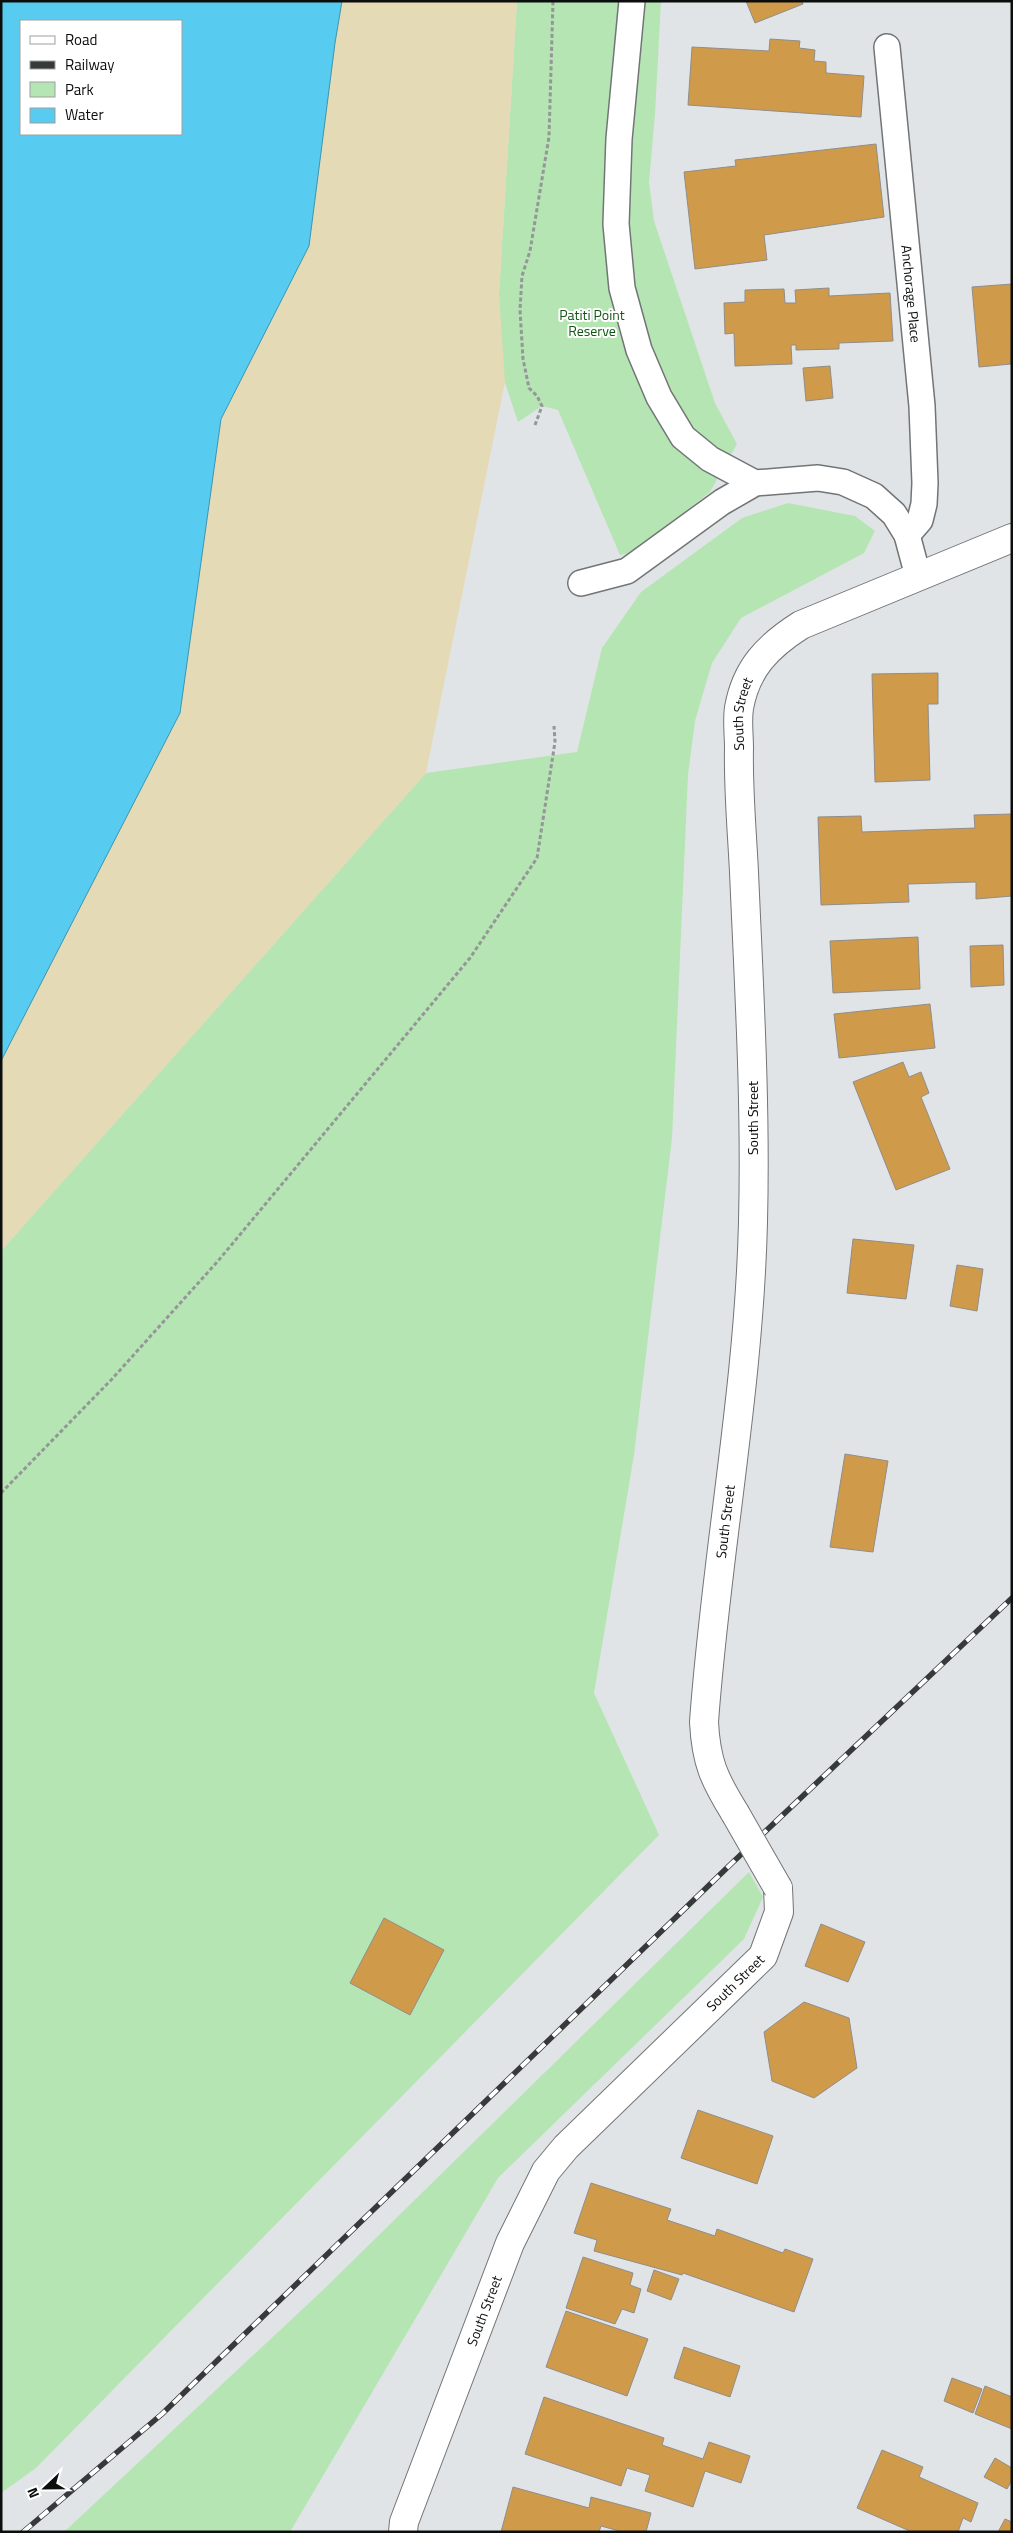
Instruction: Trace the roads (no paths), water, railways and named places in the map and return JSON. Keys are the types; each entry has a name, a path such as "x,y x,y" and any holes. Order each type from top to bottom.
{"street":[{"name":"South Street","path":"403,2532 404,2522 510,2243 531,2197 546,2171 566,2147 763,1956 779,1912 778,1888 715,1781 705,1750 704,1722 736,1444 753,1223 753,1082 739,775 739,709 746,682 755,666 777,640 801,625 1012,538"}],"lane":[{"path":"632,1 620,139 616,224 622,288 639,350 659,397 684,437 710,459 755,483"},
{"name":"Anchorage Place","path":"887,47 922,406 925,483 924,504 920,520 906,535"},
{"path":"580,583 627,571 722,502 755,483 818,478 843,482 874,496 894,514 906,535 918,576"}],"water":[{"path":"1,1 342,1 309,246 221,419 180,713 1,1061"}],"railway":[{"path":"23,2532 162,2414 732,1863 1012,1598"}],"park label":[{"name":"Patiti Point Reserve","path":"592,324"}]}
